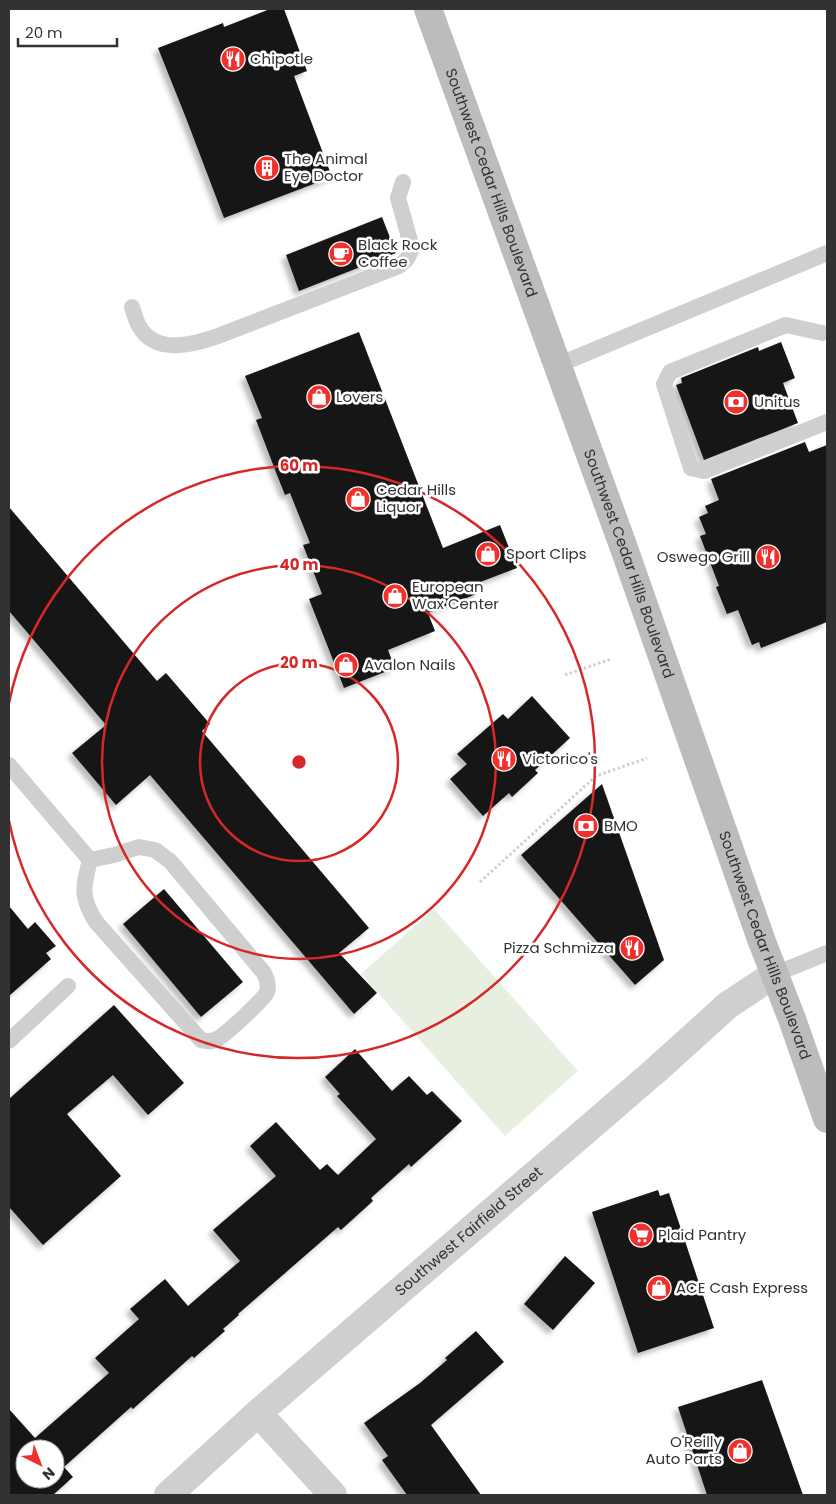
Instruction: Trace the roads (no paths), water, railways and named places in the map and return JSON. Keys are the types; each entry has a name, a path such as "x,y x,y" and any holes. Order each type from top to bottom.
{"main road":[{"name":"Southwest Cedar Hills Boulevard","path":"428,9 625,551 827,1119"}],"street":[{"name":"Southwest Fairfield Street","path":"168,1495 258,1413 728,1005 774,974"},
{"path":"258,1413 333,1495"}],"lane":[{"path":"132,307 139,326 147,336 157,342 184,346 202,342 399,266 407,260 410,251 410,241 398,198 404,182"},
{"path":"558,365 827,253"},
{"path":"822,333 786,325 670,372 664,384 691,468 704,472 827,422"},
{"path":"9,764 90,860"},
{"path":"139,847 155,850 170,861 264,973 267,979 268,990 263,999 220,1038 208,1042 201,1040 96,922 88,909 83,889 90,860 139,847"},
{"path":"774,974 827,953"},
{"path":"9,1041 68,986"}],"place":[{"name":"Chipotle","path":"233,59"},
{"name":"The Animal Eye Doctor","path":"267,168"},
{"name":"Black Rock Coffee","path":"341,254"},
{"name":"Lovers","path":"319,397"},
{"name":"Unitus","path":"736,402"},
{"name":"Cedar Hills Liquor","path":"358,499"},
{"name":"Sport Clips","path":"488,554"},
{"name":"Oswego Grill","path":"768,557"},
{"name":"European Wax Center","path":"395,596"},
{"name":"Avalon Nails","path":"346,665"},
{"name":"Victorico's","path":"504,759"},
{"name":"BMO","path":"586,826"},
{"name":"Pizza Schmizza","path":"632,948"},
{"name":"Plaid Pantry","path":"641,1235"},
{"name":"ACE Cash Express","path":"659,1288"},
{"name":"O'Reilly Auto Parts","path":"740,1451"}]}
